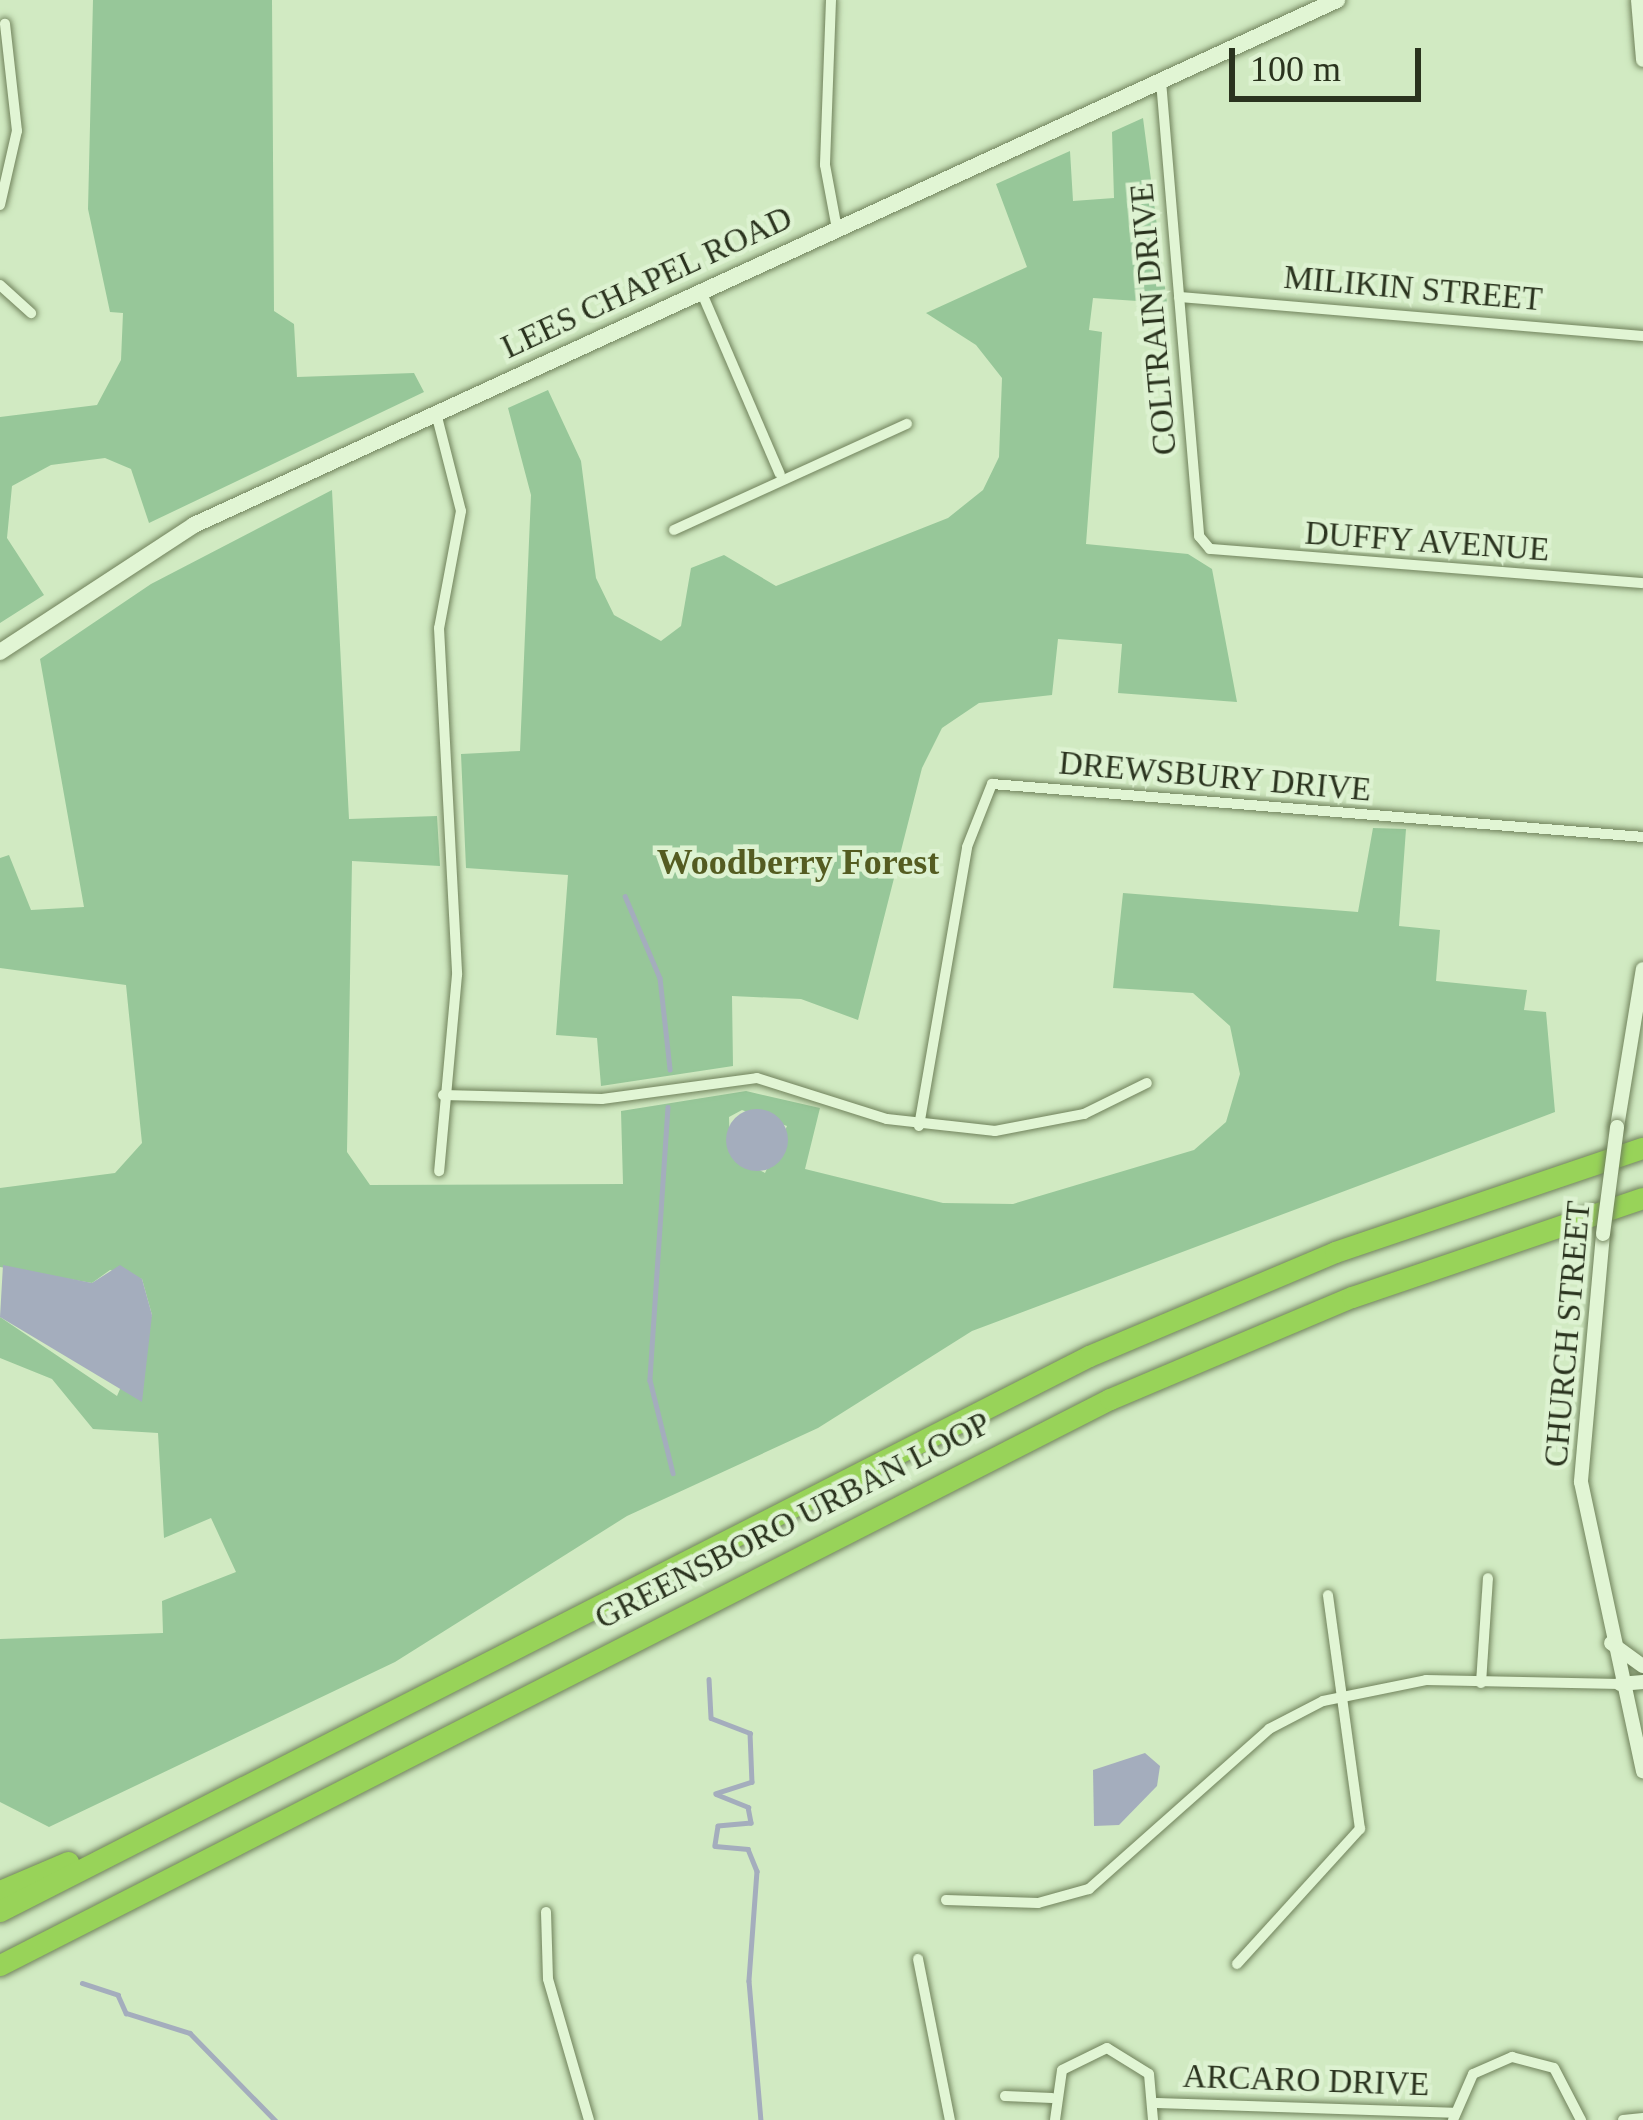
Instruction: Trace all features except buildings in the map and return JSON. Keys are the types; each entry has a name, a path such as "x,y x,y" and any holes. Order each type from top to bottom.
{"highway":[{"name":"GREENSBORO URBAN LOOP","path":"0,1911 1090,1356 1355,1244 1643,1148"},
{"name":"GREENSBORO URBAN LOOP","path":"0,1965 1109,1399 1372,1289 1643,1198"},
{"path":"0,1891 224,1796"}],"main road":[{"name":"LEES CHAPEL ROAD","path":"0,652 157,545 436,412 1337,0"}],"street":[{"path":"831,0 826,179 837,229"},
{"path":"1638,0 1643,60"},
{"path":"0,206 16,131 5,24"},
{"name":"COLTRAIN DRIVE","path":"1161,81 1199,536 1210,549"},
{"path":"0,284 32,313"},
{"path":"701,291 779,474"},
{"name":"MILIKIN STREET","path":"1179,297 1643,336"},
{"path":"436,412 461,511 439,628 457,956 439,1171"},
{"path":"674,530 779,474 907,424"},
{"name":"DUFFY AVENUE","path":"1210,549 1643,583"},
{"name":"DREWSBURY DRIVE","path":"919,1126 967,847 992,784 1643,837"},
{"name":"CHURCH STREET","path":"1643,969 1603,1234 1581,1482 1611,1642 1643,1772"},
{"path":"443,1095 602,1100 757,1078 919,1126 1021,1129 1147,1083"},
{"path":"1481,1683 1488,1578"},
{"path":"1237,1964 1360,1829 1348,1694 1328,1595"},
{"path":"1611,1642 1643,1666"},
{"path":"946,1900 1039,1903 1089,1889 1269,1729 1348,1694 1481,1683 1643,1682"},
{"path":"1635,1738 1643,1714"},
{"path":"546,1912 548,1978 589,2120"},
{"path":"918,1958 950,2120"},
{"name":"ARCARO DRIVE","path":"1052,2098 1069,2062 1107,2048 1143,2066 1157,2103 1153,2120"},
{"name":"ARCARO DRIVE","path":"1157,2103 1453,2116 1473,2074 1512,2057 1554,2068 1581,2120"},
{"path":"1005,2096 1052,2098 1055,2120"},
{"path":"1623,2120 1643,2118"}],"green space":[{"path":"93,0 272,0 274,311 294,324 297,377 414,373 424,392 149,523 131,469 105,458 51,465 12,486 7,538 44,595 0,623 0,417 97,405 121,360 123,313 110,312 88,209"},
{"path":"1143,118 1167,303 1093,298 1089,330 1102,332 1086,544 1188,554 1212,569 1237,702 1118,693 1122,644 1058,639 1052,695 979,703 942,728 922,768 858,1020 801,999 732,996 733,1066 601,1086 597,1038 556,1035 568,875 466,868 461,754 520,751 531,495 508,408 548,390 581,461 596,578 614,615 661,641 681,626 691,568 724,555 776,586 948,518 983,490 999,457 1002,378 976,345 926,313 1027,267 996,184 1070,151 1073,201 1114,198 1112,132"},
{"path":"332,490 349,819 437,816 440,866 352,861 347,1152 370,1185 623,1184 621,1111 746,1091 820,1108 805,1169 943,1203 1013,1204 1194,1150 1226,1122 1240,1074 1230,1026 1193,993 1113,988 1123,893 1358,912 1373,828 1406,829 1399,926 1440,930 1436,981 1527,990 1524,1010 1546,1012 1555,1112 972,1331 818,1428 627,1516 395,1662 49,1827 0,1802 0,1639 163,1633 162,1601 236,1572 211,1518 164,1538 158,1433 93,1429 52,1379 0,1358 0,1317 117,1396 152,1315 142,1279 110,1270 92,1283 0,1267 0,1188 115,1173 142,1143 126,985 0,968 0,858 9,855 31,910 84,907 40,659 151,584","holes":["742,1110 787,1126 765,1173 730,1154 729,1117"]}],"water":[{"path":"757,1109 779,1118 788,1140 779,1162 757,1171 735,1162 726,1140 735,1118"},
{"path":"3,1265 92,1283 120,1265 142,1279 152,1315 142,1402 0,1317"},
{"path":"1145,1753 1160,1766 1157,1786 1119,1825 1094,1826 1093,1770"}],"waterway":[{"path":"625,896 660,978 670,1069"},
{"path":"668,1107 650,1380 673,1473"},
{"path":"709,1679 711,1718 750,1733 752,1782 716,1794 748,1807 751,1823 718,1826 715,1846 748,1849 757,1871 749,1981 761,2120"},
{"path":"82,1983 118,1995 126,2013 190,2033 275,2120"}],"district":[{"name":"Woodberry Forest","path":"798,863"}]}
